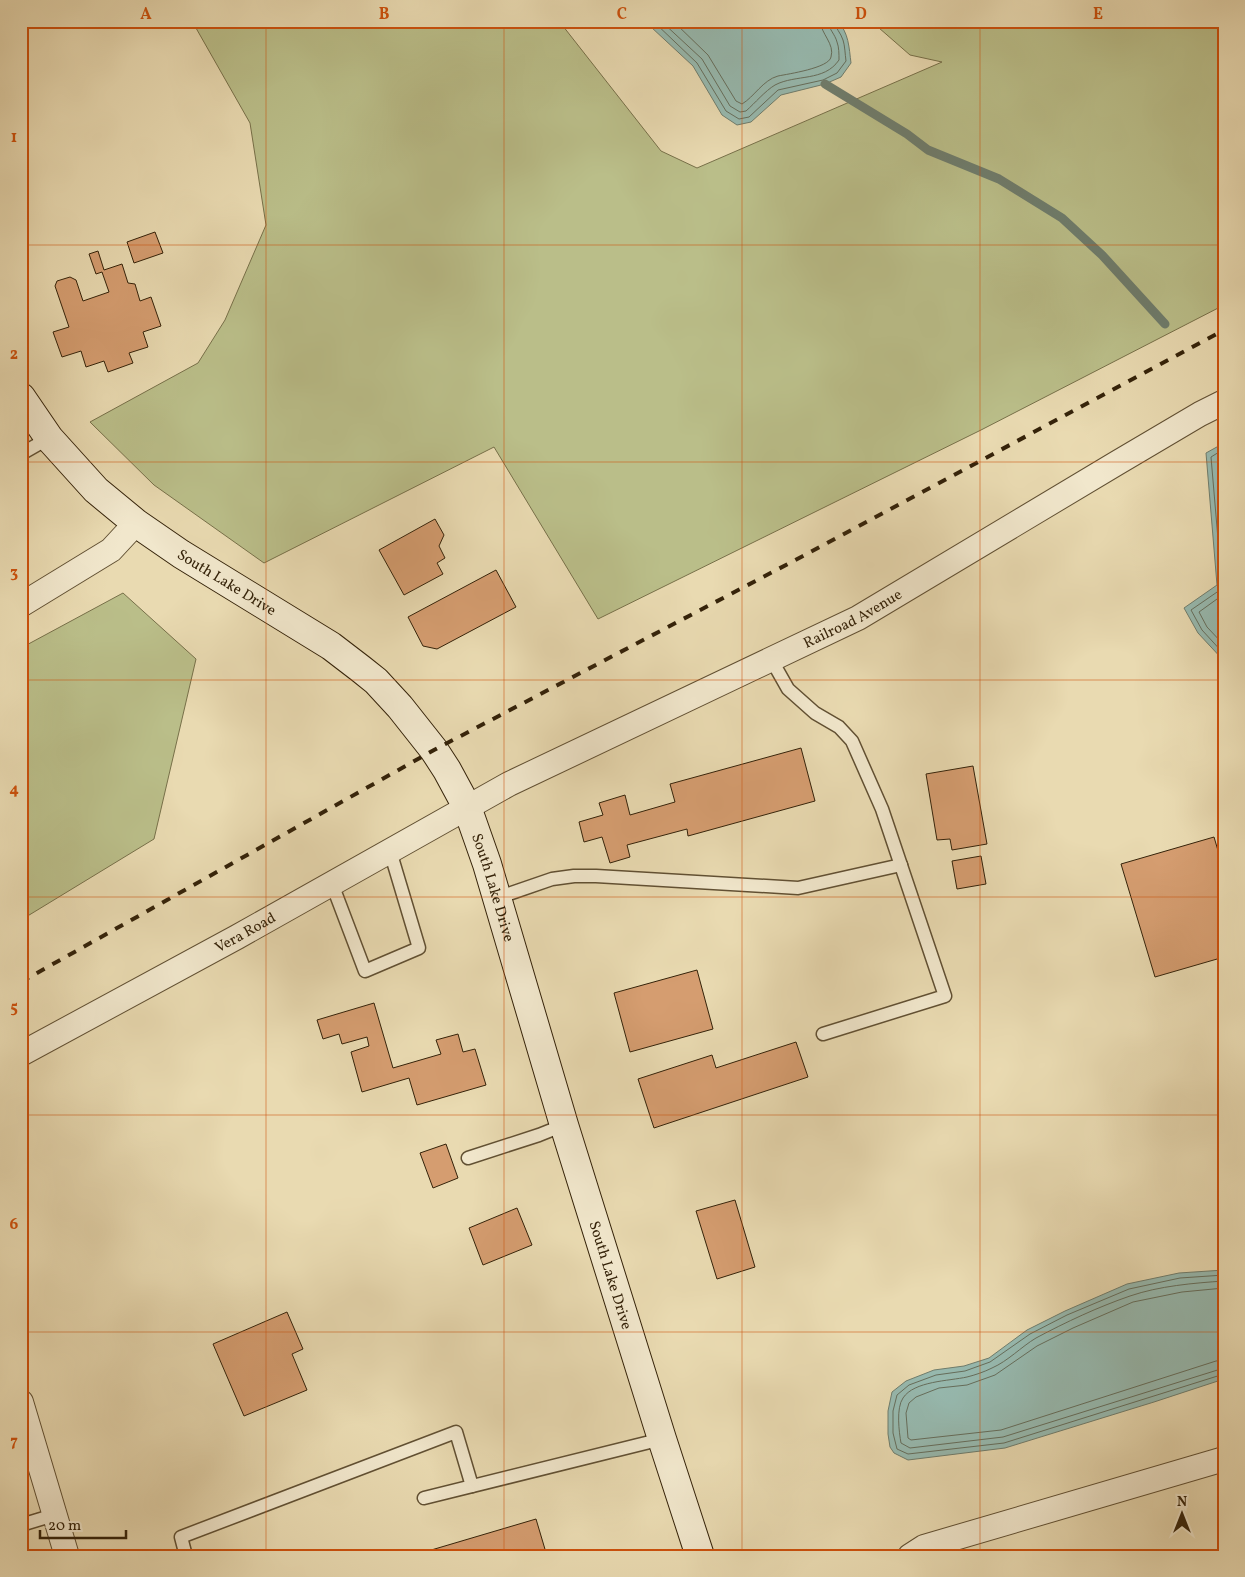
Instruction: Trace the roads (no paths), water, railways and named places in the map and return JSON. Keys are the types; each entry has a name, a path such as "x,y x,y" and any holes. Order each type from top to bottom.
{"main road":[{"name":"South Lake Drive","path":"21,397 49,438 96,490 136,523 181,554 331,646 361,668 394,701 434,750 450,776 467,807 487,864 564,1125 700,1556"}],"street":[{"name":"Railroad Avenue","path":"467,807 518,780 858,618 1200,414 1224,402"},
{"path":"21,605 111,550 136,523"},
{"name":"Vera Road","path":"21,1054 228,942 467,807"},
{"path":"21,1402 67,1556"},
{"path":"910,1556 924,1547 1224,1459"}],"lane":[{"path":"21,454 49,438"},
{"path":"772,659 788,689 815,713 839,727 852,741 882,809 945,996 823,1034"},
{"path":"332,884 365,971 419,948 390,851"},
{"path":"497,898 552,879 574,876 798,888 901,865"},
{"path":"468,1158 564,1125"},
{"path":"186,1556 181,1537 456,1432 472,1486"},
{"path":"424,1498 662,1439"},
{"path":"21,1525 54,1515"}],"water":[{"path":"647,21 837,21 846,35 851,63 841,77 825,84 781,95 751,122 737,125 722,115 693,66"},
{"path":"1224,443 1224,661 1198,633 1184,608 1217,585 1206,453"},
{"path":"1224,1270 1224,1379 1005,1448 908,1460 894,1453 890,1447 888,1411 892,1392 906,1381 934,1370 964,1366 989,1358 1027,1330 1127,1284 1179,1273"}],"waterway":[{"path":"825,84 907,134 928,150 999,179 1062,218 1102,255 1165,324"}],"railway":[{"path":"21,982 434,750 803,556 1224,330"}]}
